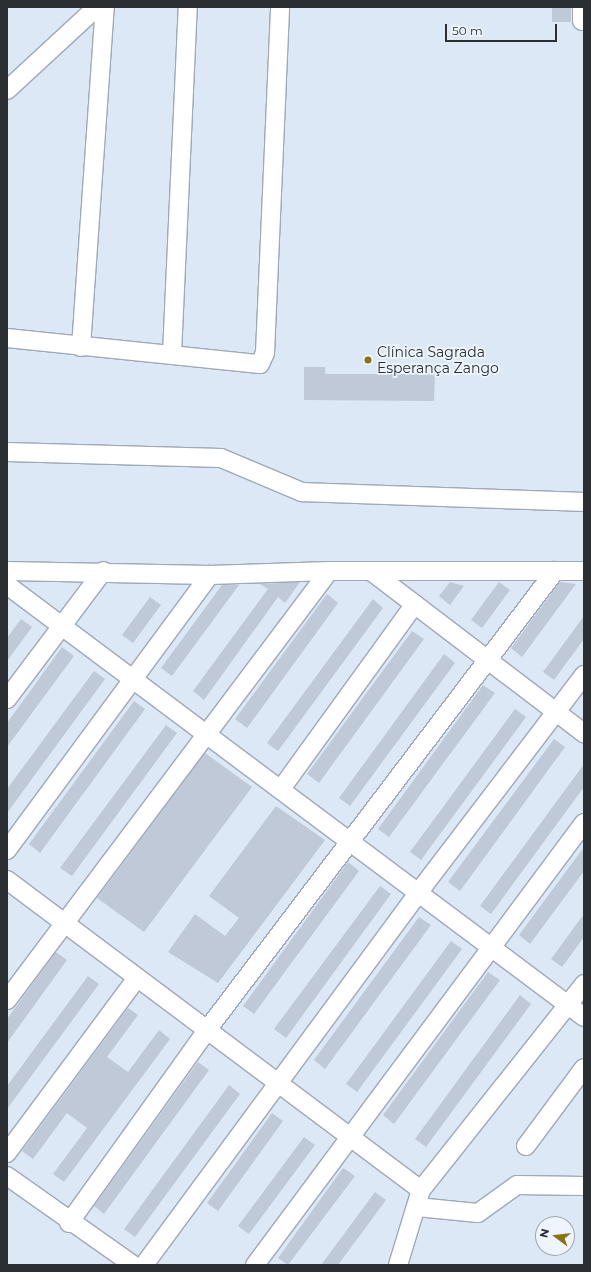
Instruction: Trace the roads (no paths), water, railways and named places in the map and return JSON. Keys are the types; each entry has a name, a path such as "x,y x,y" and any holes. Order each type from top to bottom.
{"street":[{"path":"7,90 97,7"},
{"path":"81,347 105,7"},
{"path":"172,354 188,7"},
{"path":"7,338 81,347 172,354 255,365 263,359 280,7"},
{"path":"7,452 221,458 302,492 584,502"},
{"path":"7,571 103,571 210,575 329,571 584,572"},
{"path":"7,699 103,571"},
{"path":"7,1000 329,571"},
{"path":"372,571 584,732"},
{"path":"69,1223 207,1030 349,840 555,571"},
{"path":"7,850 210,575"},
{"path":"7,585 205,735 281,789 584,1017"},
{"path":"281,789 415,604"},
{"path":"144,1265 418,893 584,675"},
{"path":"255,1265 584,823"},
{"path":"7,880 350,1137 419,1198 478,1212 517,1185 584,1186"},
{"path":"7,1153 137,978"},
{"path":"398,1265 419,1198 584,984"},
{"path":"526,1146 584,1068"},
{"path":"7,1176 69,1223 132,1265"}],"place":[{"name":"Clínica Sagrada Esperança Zango","path":"368,360"}]}
